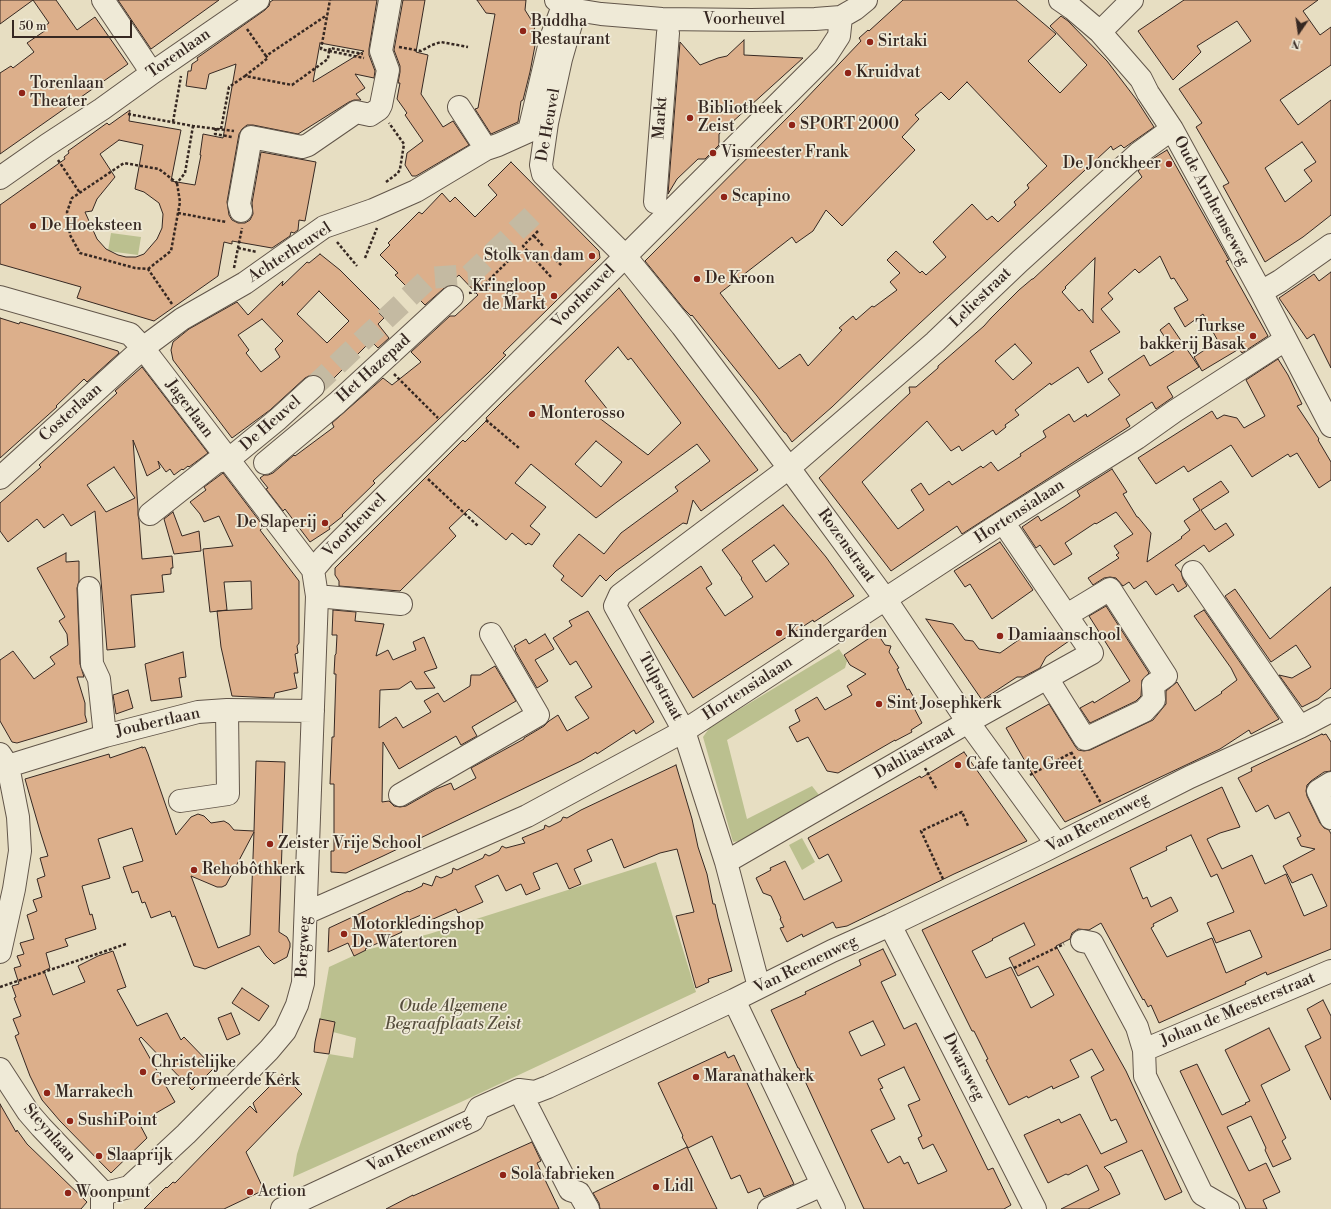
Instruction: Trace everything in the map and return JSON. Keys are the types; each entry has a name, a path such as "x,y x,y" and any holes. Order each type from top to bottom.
{"street":[{"path":"102,0 152,73"},
{"path":"237,220 251,137 302,147 308,145 356,112 370,115 379,109 388,70 380,51 390,0"},
{"name":"Voorheuvel","path":"565,5 601,14 662,19 790,20 841,17 855,9 866,0"},
{"name":"Oude Arnhemseweg","path":"1060,0 1100,32 1141,79 1148,93 1172,129 1261,292 1331,426"},
{"path":"1100,32 1132,0"},
{"name":"Torenlaan","path":"0,178 102,109 248,5"},
{"name":"De Heuvel","path":"565,5 551,38 538,127 543,174 625,256"},
{"name":"Voorheuvel","path":"313,570 324,557 450,430 826,56 839,36 841,17"},
{"name":"Markt","path":"655,202 668,33"},
{"path":"459,107 486,149"},
{"name":"Achterheuvel","path":"143,348 182,319 233,290 324,227 374,210 416,191 486,149 538,127"},
{"name":"Leliestraat","path":"789,468 935,342 1020,261 1139,153 1172,129"},
{"path":"1261,292 1280,281 1331,245"},
{"name":"Rozenstraat","path":"625,256 682,326 886,600 968,722 1056,843"},
{"name":"Jagerlaan","path":"0,297 130,334 143,348 313,570 317,596"},
{"name":"Het Hazepad","path":"265,463 382,362 452,297"},
{"name":"Hortensialaan","path":"306,913 527,816 684,731 1003,522 1137,438 1175,411 1285,340"},
{"name":"Costerlaan","path":"0,478 143,348"},
{"name":"De Heuvel","path":"150,514 216,462 228,460 278,419 313,387"},
{"path":"278,419 294,439"},
{"name":"Tulpstraat","path":"759,987 726,862 684,731 615,606 620,595 789,468"},
{"name":"Dahliastraat","path":"726,862 968,722 1092,653 1003,522"},
{"path":"1193,572 1300,727"},
{"path":"89,588 92,664 99,679 105,736"},
{"path":"1047,678 1085,739 1144,711 1154,700 1153,685 1166,676 1110,588 1066,615"},
{"path":"317,596 401,604"},
{"name":"Bergweg","path":"102,1201 129,1187 186,1134 269,1050 285,1031 298,1005 303,983 317,596"},
{"path":"400,795 538,716 491,634"},
{"path":"180,801 228,794 227,710"},
{"name":"Joubertlaan","path":"4,760 198,712 227,710 313,711"},
{"name":"Van Reenenweg","path":"282,1209 473,1120 479,1108 519,1090 536,1092 548,1087 734,1000 832,951 890,925 1190,777 1300,727 1329,716"},
{"path":"0,952 14,889 20,851 18,817 4,760"},
{"path":"1331,783 1318,791 1331,818"},
{"name":"Dwarsweg","path":"890,925 1035,1209"},
{"path":"1075,942 1092,943 1137,1027 1144,1050 1145,1076 1202,1194 1228,1209"},
{"name":"Johan de Meesterstraat","path":"1144,1050 1331,971"},
{"path":"734,1000 834,1209"},
{"name":"Steynlaan","path":"0,1069 28,1112 98,1187 102,1201"},
{"path":"519,1090 570,1190 579,1193 588,1209"},
{"path":"769,1209 822,1185"}],"path":[{"path":"330,0 322,49 369,59"},
{"path":"221,129 229,87 268,58 248,5"},
{"path":"266,56 327,15"},
{"path":"404,48 421,51 441,42 468,47"},
{"path":"245,76 292,85 328,60 330,48 360,53"},
{"path":"173,122 186,50"},
{"path":"102,109 193,126 238,132"},
{"path":"379,109 404,144 400,169 398,173 386,182"},
{"path":"177,183 184,173 193,126"},
{"path":"216,128 215,134 227,136"},
{"path":"47,145 80,193"},
{"path":"124,163 159,169 177,183 180,202 171,251 148,269 135,268 80,253 70,235 67,212 72,198 80,193 124,163"},
{"path":"365,258 378,227 374,210"},
{"path":"178,213 237,220 242,226 232,281 233,290"},
{"path":"538,231 523,246 551,277"},
{"path":"534,236 544,247"},
{"path":"347,254 358,266"},
{"path":"552,256 562,266"},
{"path":"452,297 477,292 508,261"},
{"path":"148,269 182,319"},
{"path":"382,362 450,430"},
{"path":"473,408 519,448"},
{"path":"415,466 478,526"},
{"path":"1067,747 1109,817"},
{"path":"916,752 937,790"},
{"path":"1014,784 1071,753"},
{"path":"950,896 921,831 962,812 968,826"},
{"path":"1014,968 1075,942"},
{"path":"0,987 126,944"}],"green space":[{"path":"111,233 141,237 138,255 108,251"},
{"path":"839,649 847,661 845,668 727,740 747,819 812,786 823,800 740,841 733,842 703,737 710,727"},
{"path":"802,838 815,862 802,870 789,845"},
{"name":"Oude Algemene Begraafplaats Zeist","path":"656,862 696,992 461,1102 293,1177 297,1154 329,1054 353,1058 356,1038 333,1032 320,1019 329,967 366,950 429,934"}],"building":[{"path":"0,0 33,0 0,24"},
{"path":"33,0 56,0 77,30 95,17 128,64 0,154 0,73 11,66 13,68 34,52 27,43 46,30 43,27 49,23"},
{"path":"118,0 219,0 151,49"},
{"path":"273,0 377,0 369,49 369,55 375,71 374,78 355,74 365,88 356,94 361,100 349,102 298,134 247,125 239,134 227,202 229,215 232,220 238,223 245,223 250,220 253,214 252,203 261,152 316,162 305,221 299,220 298,230 294,233 291,232 290,236 272,248 232,241 232,244 224,242 218,276 154,321 77,298 81,287 0,264 0,205 65,159 64,157 69,153 68,151 107,123 109,125 130,110 129,121 181,130 171,181 195,185 201,155 203,134 223,138 236,64 209,74 206,89 186,86 188,71 191,71 192,64 198,60 197,58 265,10 269,6 270,2","holes":["320,43 364,51 313,82","119,140 143,145 135,189 144,192 159,203 163,214 162,228 157,239 144,254 136,257 118,255 106,249 97,239 85,212 92,211 97,199 115,177 100,154"]},
{"path":"403,0 425,0 416,52 428,55 421,94 443,127 453,121 469,145 416,176 412,176 405,165 407,153 423,141 405,115 407,113 397,99 400,83 398,83 400,66 394,50"},
{"path":"477,0 526,0 525,10 535,26 533,34 537,35 530,72 523,100 521,101 518,122 491,134 475,109 478,108 495,14 486,13"},
{"path":"903,0 1016,0 1056,34 1028,61 1060,93 1087,65 1050,26 1061,16 1068,21 1107,61 1136,99 1154,127 1124,148 1121,145 1113,150 1111,146 906,336 832,407 792,442 692,315 691,316 684,309 645,261 798,107 861,41 859,38 868,30 869,31","holes":["967,82 1047,166 1027,185 1029,188 1014,202 1016,205 998,222 992,216 987,220 972,204 933,242 946,257 926,275 922,271 920,273 896,251 887,260 900,273 890,282 897,290 874,307 872,306 856,320 853,316 839,328 842,330 808,366 800,354 779,369 720,293 792,237 796,243 813,231 826,210 842,226 915,150 902,137 919,119 915,115 941,92 949,100"]},
{"path":"1184,0 1318,0 1303,11 1320,35 1331,27 1331,65 1280,100 1298,125 1331,100 1331,215 1303,237 1265,262 1223,186 1229,183 1196,127 1202,123 1179,89 1251,41 1237,21 1197,46 1201,52 1173,80 1138,31","holes":["1302,142 1316,162 1304,170 1312,181 1285,202 1265,168"]},
{"path":"744,40 744,55 803,58 719,134 719,145 705,159 698,159 677,179 668,194 680,42 700,65 727,56"},
{"path":"1167,150 1229,260 1226,261 1268,336 1242,353 1239,349 1202,371 1194,357 1218,341 1203,314 1185,327 1174,308 1188,300 1174,278 1171,279 1160,256 1139,273 1135,269 1108,293 1113,299 1101,309 1120,332 1090,351 1103,373 1088,383 1078,367 1051,385 1050,383 1015,410 1019,415 1005,425 1006,427 996,435 993,430 962,451 959,446 951,451 927,421 862,482 898,529 924,510 911,490 921,483 929,495 949,481 952,485 981,466 983,468 991,462 998,471 1046,437 1043,431 1069,414 1074,422 1086,414 1087,417 1120,395 1108,379 1144,355 1150,366 1174,351 1160,330 1169,323 1199,367 1167,387 1173,397 1156,409 1152,402 1126,419 1130,426 962,534 957,526 891,571 819,478 910,393 909,387 916,387 938,368 938,366 984,326 1019,290 1033,279 1142,177 1138,171","holes":["1095,258 1093,316 1093,323 1082,309 1079,311 1062,292 1066,288 1065,287","1015,344 1032,363 1013,380 995,361"]},
{"path":"511,162 599,251 600,258 503,353 506,355 488,373 373,481 375,483 342,515 343,516 329,527 330,529 310,542 285,509 283,511 266,489 268,488 260,478 264,475 273,473 294,455 295,456 334,427 332,423 383,378 392,385 421,362 411,352 450,316 455,316 478,295 459,275 425,305 395,275 398,273 380,255 390,245 388,243 419,212 422,214 442,193 450,202 455,197 475,217 497,195 488,185"},
{"path":"320,254 340,270 381,311 379,313 384,318 378,324 389,338 378,348 371,341 327,385 322,378 317,375 311,375 305,378 270,410 232,438 173,360 171,350 173,342 189,329 237,302 248,315 283,281 282,286 307,262 309,263","holes":["319,291 349,321 327,343 297,314","262,319 283,341 275,349 280,357 261,372 246,353 249,350 238,335"]},
{"path":"1331,272 1331,368 1314,334 1307,339 1279,298 1314,274 1319,281"},
{"path":"619,288 758,470 701,511 693,500 687,524 683,523 616,571 606,581 600,575 582,597 561,580 564,576 553,566 556,561 579,534 604,554 621,533 678,491 675,487 710,461 697,444 596,518 531,464 515,483 546,507 530,526 540,534 532,545 528,543 526,545 512,533 506,540 469,509 449,528 456,536 400,591 339,586 339,581 335,575 335,568 463,440 465,442 487,420 486,418","holes":["618,347 628,360 631,358 681,423 648,455 598,417 608,410 585,381","596,441 622,462 601,487 575,464"]},
{"path":"0,318 69,336 118,351 119,353 87,382 84,379 56,406 57,407 0,458"},
{"path":"1278,359 1288,375 1302,404 1297,406 1319,439 1318,440 1331,462 1331,480 1319,488 1297,453 1290,457 1288,454 1252,477 1231,445 1188,472 1184,466 1156,484 1138,458 1212,411 1217,419 1224,415 1237,418 1244,428 1265,416 1246,380"},
{"path":"142,367 208,453 189,467 188,466 183,470 182,469 174,475 170,469 166,472 158,461 160,468 147,476 133,440 142,559 172,556 173,568 171,568 171,574 162,575 164,592 131,595 135,647 107,650 95,511 71,526 63,514 44,528 37,519 8,542 0,531 0,503 41,467 39,465 117,393 115,391","holes":["114,467 135,498 106,512 87,485"]},
{"path":"1112,469 1127,492 1123,494 1137,517 1151,533 1147,562 1182,538 1181,537 1190,530 1184,521 1200,510 1193,499 1221,481 1229,492 1201,510 1215,530 1226,523 1234,535 1209,552 1204,545 1175,565 1181,572 1187,586 1178,592 1173,584 1156,595 1146,581 1134,589 1129,582 1123,586 1116,578 1110,577 1104,578 1093,585 1088,578 1119,558 1116,555 1119,553 1114,546 1133,534 1116,512 1096,524 1095,523 1065,543 1072,554 1054,565 1040,545 1036,548 1022,527 1038,516 1041,521 1065,506 1080,496 1077,491"},
{"path":"223,473 264,527 260,530 299,581 299,643 297,646 298,653 295,654 298,673 294,673 297,688 275,693 274,698 232,696 221,647 217,611 210,612 203,549 233,546 219,516 204,522 200,514 190,502 206,490 204,487","holes":["251,581 252,609 220,611 227,610 224,582"]},
{"path":"783,505 826,557 854,596 814,622 813,620 693,698 639,610 701,566 712,584 706,588 725,616 753,597 741,579 742,578 722,550","holes":["774,545 789,564 766,582 752,561"]},
{"path":"173,512 182,536 199,531 201,551 174,554 164,519"},
{"path":"1000,542 1033,590 992,619 970,584 965,587 954,571"},
{"path":"66,553 66,562 79,561 79,581 77,588 80,664 84,677 77,677 85,703 85,715 87,722 17,743 12,742 0,721 0,660 13,651 34,679 55,664 50,657 68,645 67,634 59,621 65,617 37,568"},
{"path":"1331,587 1331,688 1318,699 1302,707 1279,675 1292,678 1311,667 1296,645 1271,662 1225,596 1235,589 1270,639"},
{"path":"1106,606 1149,673 1142,680 1141,696 1136,701 1090,723 1080,708 1093,701 1094,703 1130,681 1089,616"},
{"path":"333,610 356,612 355,621 384,624 376,656 388,650 393,660 416,650 413,642 424,637 437,668 424,672 435,688 416,689 411,681 399,689 380,690 379,728 396,717 403,728 431,712 424,701 438,693 444,702 470,686 471,675 480,675 495,666 516,701 472,727 477,736 461,745 456,736 399,769 383,742 382,802 389,801 394,806 406,806 436,789 451,783 454,790 476,778 471,768 524,739 558,715 567,731 589,718 575,697 592,687 576,661 570,665 553,638 572,626 569,621 588,611 654,722 636,734 634,730 597,754 596,752 581,761 383,856 346,873 331,872 331,851 334,851 334,784 330,784 332,737 334,737 336,674 334,674 337,635 332,635"},
{"path":"1204,610 1279,719 1251,734 1249,730 1220,749 1065,822 1033,775 1006,728 1049,704 1078,750 1090,750 1153,720 1166,704 1166,691 1177,682 1195,711 1222,693 1221,692 1237,680 1231,668 1194,616"},
{"path":"926,619 953,624 965,640 973,641 979,649 1000,653 1030,632 1068,639 1069,641 1046,657 1040,668 1023,677 1017,677 982,700"},
{"name":"Sint Josephkerk","path":"877,633 885,645 891,646 889,652 899,668 897,669 907,690 909,689 917,703 913,706 922,723 911,730 912,732 895,740 838,773 827,771 808,737 797,742 789,727 800,721 795,710 817,697 825,710 852,695 847,686 866,674 850,665 844,655"},
{"path":"545,634 554,649 535,660 548,681 537,688 514,646 526,639 529,644"},
{"path":"183,652 186,677 179,678 182,697 151,701 145,664"},
{"path":"128,690 133,708 116,714 113,695"},
{"path":"1322,734 1326,734 1331,742 1331,771 1324,772 1311,781 1307,785 1306,791 1320,823 1324,828 1329,830 1331,834 1331,949 1267,975 1266,972 1245,982 1246,984 1159,1023 1151,1005 1148,1007 1144,999 1143,1000 1101,923 1089,930 1078,929 1072,933 1070,939 1056,946 1126,1071 1182,1192 1165,1200 1142,1150 1104,1167 1110,1173 1120,1194 1088,1209 1061,1209 1099,1190 1087,1165 1048,1183 1024,1135 1059,1119 1061,1123 1080,1114 1101,1154 1127,1142 1116,1119 1111,1121 1091,1077 1104,1070 1092,1049 1070,1060 1079,1077 1053,1089 1052,1086 1028,1098 1027,1096 1009,1105 986,1060 988,1059 974,1031 972,1031 922,930 1222,787 1240,827 1207,839 1222,869 1252,855 1265,884 1286,874 1304,916 1327,906 1312,874 1292,883 1283,866 1315,849 1301,846 1297,838 1301,836 1289,812 1275,819 1268,805 1256,812 1238,778 1252,771 1251,768","holes":["1191,835 1211,877 1217,874 1234,912 1207,923 1216,943 1250,930 1262,957 1226,973 1212,938 1167,957 1151,928 1154,926 1153,924 1178,911 1171,897 1151,907 1147,897 1143,899 1130,868 1167,850 1166,847","1024,923 1035,945 1009,958 1018,976 1038,966 1054,995 1031,1008 1011,967 986,978 972,951"]},
{"path":"145,747 176,835 191,817 198,814 204,816 211,823 224,821 234,830 254,831 256,761 285,762 279,932 287,937 290,943 287,957 274,964 259,946 205,969 194,966 175,916 172,917 170,911 151,918 145,902 142,903 138,891 132,893 123,867 143,861 132,828 98,839 110,878 82,886 90,915 92,914 96,929 65,939 68,946 46,953 50,968 44,971 53,995 85,982 78,966 98,956 113,951 126,987 117,990 137,1026 167,1013 181,1040 184,1037 214,1068 192,1090 141,1037 139,1039 175,1102 139,1123 147,1138 111,1173 60,1121 42,1100 30,1076 15,1036 19,1034 13,1019 21,1016 14,998 16,997 12,986 19,984 14,968 21,966 17,956 24,954 20,943 34,939 27,915 37,911 33,900 42,897 37,879 45,876 40,858 48,856 25,779 109,754 110,758","holes":["254,832 250,935 218,948 191,876 217,887 226,885"]},
{"path":"964,752 1027,841 954,874 847,926 836,928 833,922 803,937 802,934 787,942 780,928 784,927 780,919 781,918 771,896 763,893 756,878 771,870 770,868 785,861 804,900 842,881 828,854 819,859 808,838 920,776 921,778"},
{"path":"676,765 692,819 698,847 707,874 713,904 715,904 732,971 708,979 709,982 696,988 676,916 694,912 677,849 660,853 624,868 612,839 587,850 592,861 574,869 581,884 569,889 557,863 533,873 540,889 526,895 521,884 506,891 498,875 475,886 483,902 458,913 456,909 424,923 421,915 398,925 402,932 365,949 366,950 354,956 348,943 328,952 329,928 408,891 409,892 422,886 423,883 432,886 436,876 441,878 446,876 452,873 453,868 457,870 483,858 485,854 489,856 499,851 502,846 506,848 525,843 522,838 544,829 545,825 549,827 561,821 563,817 567,818"},
{"path":"883,949 896,975 881,982 904,1029 916,1023 988,1170 993,1168 1011,1205 1004,1209 864,1209 771,1010 806,994 805,992 861,965 859,960","holes":["873,1021 885,1045 861,1056 849,1032","904,1067 920,1100 908,1105 922,1136 918,1138 923,1149 933,1144 947,1171 918,1184 908,1162 904,1164 900,1156 888,1163 871,1130 895,1119 880,1089 883,1088 878,1079"]},
{"path":"242,988 269,1006 259,1021 232,1003"},
{"path":"1323,1000 1331,1016 1331,1100 1305,1046 1321,1038 1307,1009"},
{"path":"231,1013 240,1034 227,1040 218,1018"},
{"path":"320,1019 335,1022 329,1054 314,1052"},
{"path":"1269,1028 1290,1070 1261,1085 1286,1138 1282,1141 1291,1159 1273,1167 1251,1116 1227,1127 1249,1171 1266,1163 1280,1192 1263,1200 1267,1209 1246,1209 1180,1071 1197,1064 1222,1115 1246,1104 1245,1103 1250,1101 1225,1050"},
{"path":"725,1052 728,1058 734,1055 794,1184 764,1197 760,1188 748,1193 740,1175 731,1179 712,1136 688,1148 658,1083"},
{"path":"282,1074 302,1094 246,1152 264,1190 224,1209 144,1209 166,1187 167,1188 173,1182 175,1183 250,1106 257,1113 253,1103"},
{"path":"0,1104 16,1132 17,1130 27,1144 87,1202 81,1209 0,1209"},
{"name":"Sola fabrieken","path":"532,1142 541,1161 537,1163 559,1209 386,1209 413,1195"},
{"path":"687,1147 717,1209 600,1209 599,1203 593,1193"}],"tunnel":[{"path":"313,387 429,278 470,275 535,213"}],"place":[{"name":"Buddha Restaurant","path":"523,31"},
{"name":"Sirtaki","path":"870,42"},
{"name":"Kruidvat","path":"848,73"},
{"name":"Torenlaan Theater","path":"22,93"},
{"name":"Bibliotheek Zeist","path":"690,118"},
{"name":"SPORT 2000","path":"792,125"},
{"name":"Vismeester Frank","path":"713,153"},
{"name":"De Jonckheer","path":"1169,164"},
{"name":"Scapino","path":"724,197"},
{"name":"De Hoeksteen","path":"33,226"},
{"name":"Stolk van dam","path":"592,256"},
{"name":"De Kroon","path":"697,279"},
{"name":"Kringloop de Markt","path":"554,296"},
{"name":"Turkse bakkerij Basak","path":"1253,336"},
{"name":"Monterosso","path":"532,414"},
{"name":"De Slaperij","path":"325,523"},
{"name":"Kindergarden","path":"779,633"},
{"name":"Damiaanschool","path":"1000,636"},
{"name":"Sint Josephkerk","path":"879,704"},
{"name":"Cafe tante Greet","path":"958,765"},
{"name":"Zeister Vrije School","path":"270,844"},
{"name":"Rehobôthkerk","path":"194,870"},
{"name":"Motorkledingshop De Watertoren","path":"344,934"},
{"name":"Christelijke Gereformeerde Kerk","path":"143,1072"},
{"name":"Maranathakerk","path":"696,1077"},
{"name":"Marrakech","path":"47,1093"},
{"name":"SushiPoint","path":"70,1121"},
{"name":"Slaaprijk","path":"99,1156"},
{"name":"Sola fabrieken","path":"503,1175"},
{"name":"Lidl","path":"656,1187"},
{"name":"Action","path":"250,1192"},
{"name":"Woonpunt","path":"68,1193"}]}
